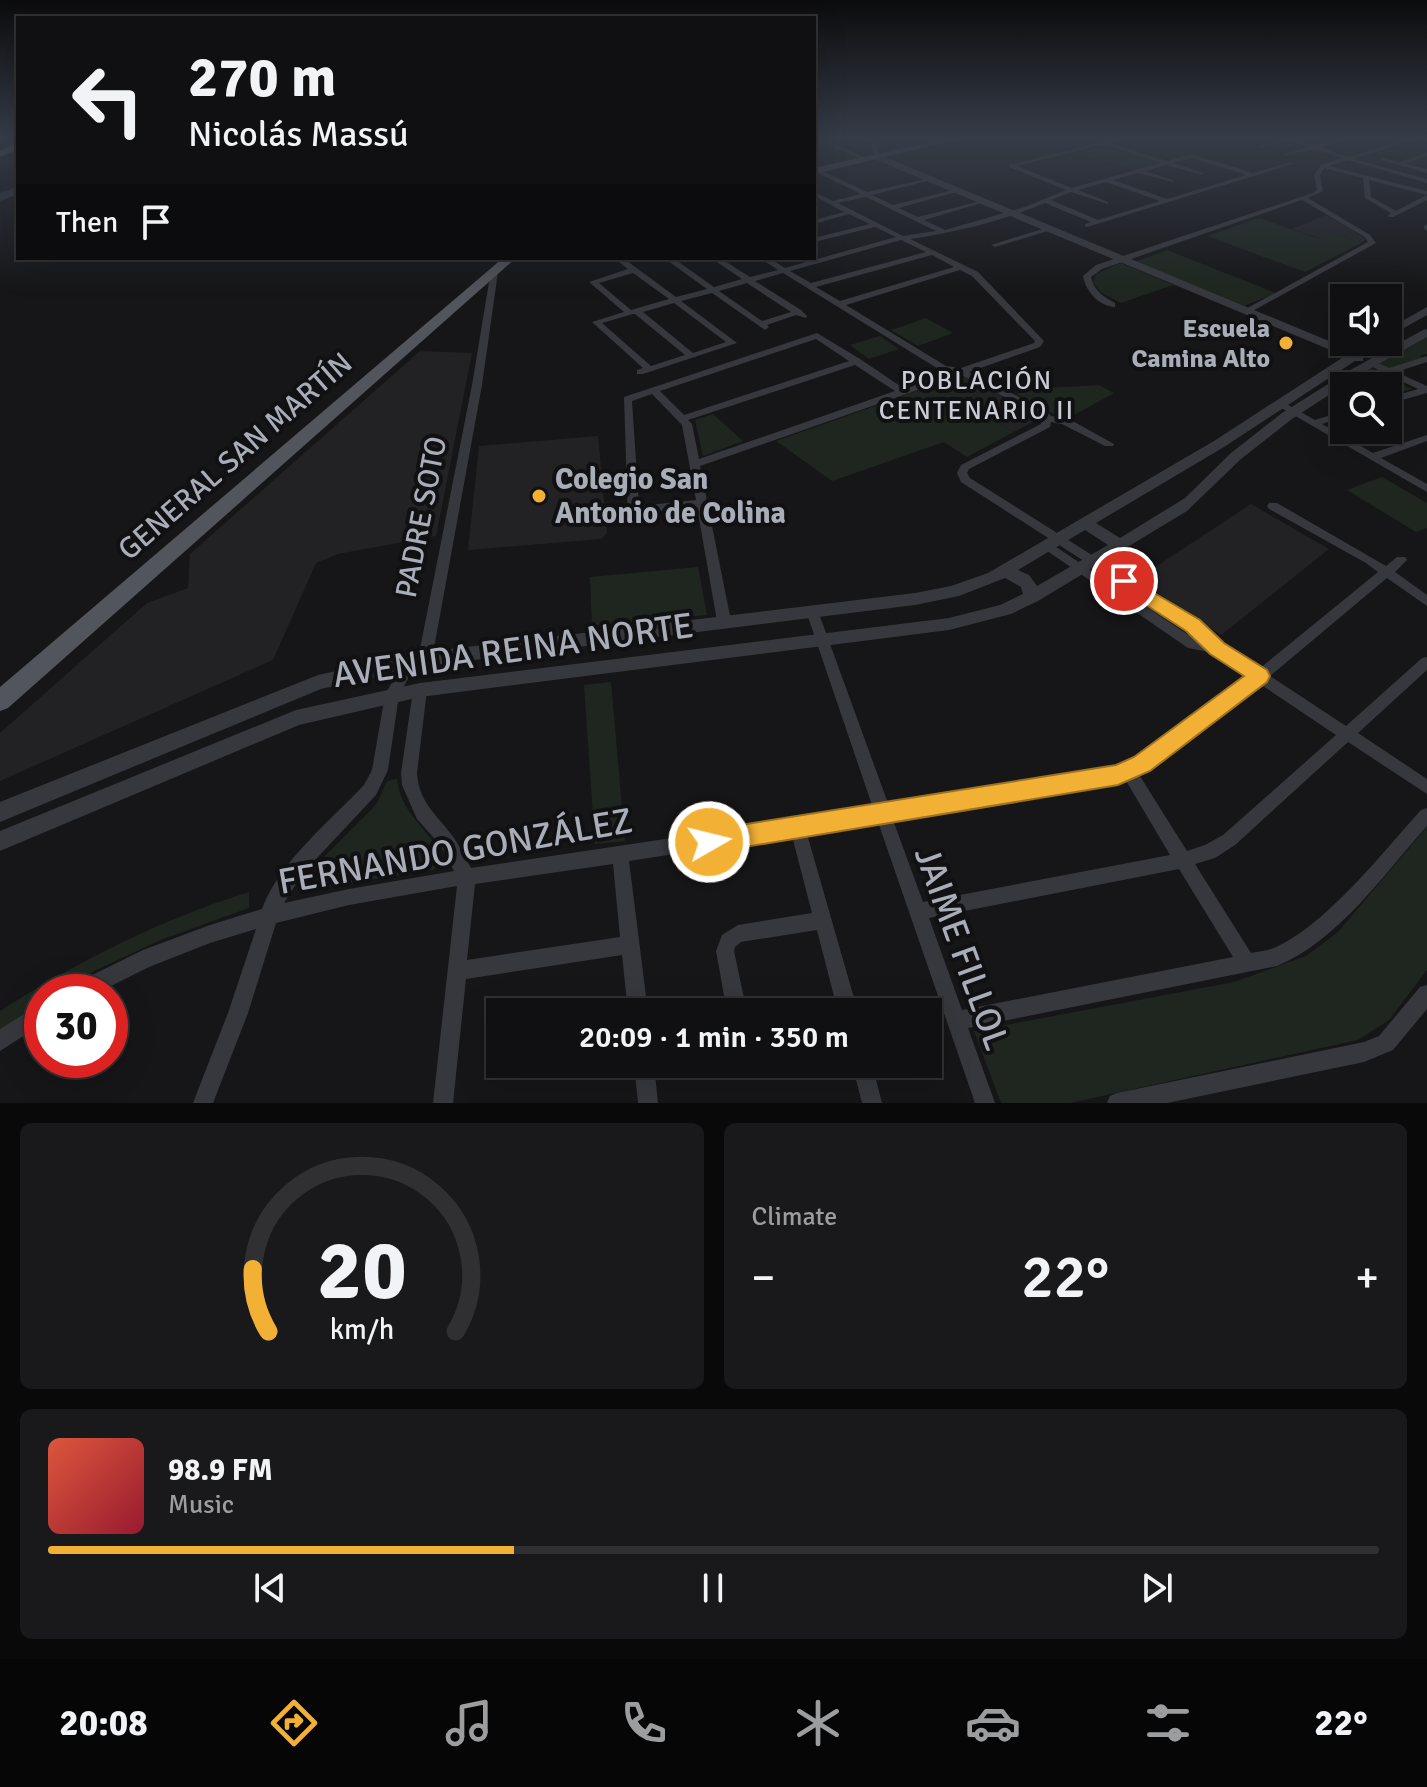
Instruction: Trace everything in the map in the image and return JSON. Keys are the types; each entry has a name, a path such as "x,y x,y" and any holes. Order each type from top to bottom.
{"main road":[{"name":"GENERAL SAN MARTÍN","path":"0,701 502,265"}],"street":[{"path":"856,190 944,232"},
{"path":"816,204 884,190"},
{"path":"621,260 634,270 675,300 733,343 644,370 596,322 675,300 901,238 944,232 1011,213 1069,190"},
{"path":"1071,190 1106,203"},
{"path":"1137,190 1167,201"},
{"path":"1087,225 1201,190"},
{"path":"1112,305 1092,291 1087,276 1099,267 1320,190"},
{"path":"1367,190 1368,198 1393,215 1427,195"},
{"path":"1406,190 1413,205"},
{"path":"893,207 957,191 1330,346"},
{"path":"695,464 1037,345 1040,341 965,269 816,195"},
{"path":"1246,311 1372,243 1368,236 1303,198"},
{"path":"1044,200 1098,222"},
{"path":"918,219 983,201"},
{"path":"816,221 850,212"},
{"path":"816,240 875,225"},
{"path":"995,245 1049,229"},
{"path":"810,286 932,253"},
{"path":"671,260 763,325 801,314 718,260"},
{"path":"767,260 943,368 961,371 1044,413 1046,425 965,467 962,473 965,480 1193,644 1217,648 1427,787"},
{"name":"PADRE SOTO","path":"203,1103 238,1013 272,906 297,867 370,790 380,770 392,695 417,660 502,265"},
{"path":"839,304 965,269"},
{"path":"634,270 593,282 692,356"},
{"path":"1402,325 1427,310"},
{"name":"AVENIDA REINA NORTE","path":"0,812 288,691 417,660 934,596 969,587 1003,571 1196,458 1427,332"},
{"path":"700,503 633,514 627,399 817,336 901,391"},
{"path":"1353,356 1427,390"},
{"name":"AVENIDA REINA NORTE","path":"0,841 296,718 392,695 981,617 1032,597 1182,508 1288,409 1353,356"},
{"path":"1389,371 1427,359"},
{"path":"684,418 857,361"},
{"path":"653,389 684,418 724,621"},
{"path":"1402,397 1427,390"},
{"path":"1288,409 1427,489"},
{"path":"1047,418 1065,421 1109,444"},
{"path":"1314,423 1330,418"},
{"path":"1372,457 1427,438"},
{"path":"1196,458 1217,477"},
{"path":"1179,468 1217,477"},
{"path":"1273,506 1387,572 1427,601"},
{"path":"1085,523 1120,545"},
{"name":"FERNANDO GONZÁLEZ","path":"119,974 202,936 342,898 798,829 1128,771 1142,764 1260,676 1401,560"},
{"path":"1003,571 1025,580 1032,589 1032,597"},
{"path":"812,611 882,814"},
{"path":"484,682 488,651"},
{"path":"417,660 420,690 410,785 423,814 447,841 467,878 443,1103"},
{"path":"917,912 1183,860 1209,852 1229,840 1427,662"},
{"path":"1128,771 1247,963"},
{"name":"JAIME FILLOL","path":"882,814 985,1103"},
{"path":"956,1021 1277,957 1323,928 1427,815"},
{"path":"798,829 844,998"},
{"path":"620,855 636,998"},
{"path":"734,998 725,951 728,941 738,934 823,920"},
{"path":"457,971 630,945"},
{"path":"1117,1103 1364,1052 1386,1043 1427,994"},
{"path":"0,1041 24,1025"},
{"path":"645,1078 648,1103"},
{"path":"866,1078 872,1103"}],"shaded area":[{"path":"1326,215 1366,239 1361,243 1335,234 1321,239 1292,229"},
{"path":"1259,218 1320,239 1335,234 1361,243 1305,272 1207,236"},
{"path":"1167,250 1276,293 1244,306 1135,262"},
{"path":"1121,263 1173,285 1121,303 1100,292 1093,282 1096,274"},
{"path":"926,318 953,333 918,346 891,330"},
{"path":"880,336 899,349 869,359 850,345"},
{"path":"1427,337 1427,354 1420,356 1422,358 1388,370 1379,364 1393,356 1402,356 1402,351"},
{"path":"420,351 472,353 436,536 338,554 316,563 273,660 0,781 0,733 147,603 188,588 190,554"},
{"path":"965,377 986,388 959,403 1014,432 967,457 944,442 832,481 776,441 954,378"},
{"path":"1402,384 1412,389 1402,392"},
{"path":"1099,385 1114,393 1065,420 1016,394 1045,388"},
{"path":"986,388 1036,413 1038,419 1014,432 958,403"},
{"path":"713,414 743,441 703,456 695,420"},
{"name":"Colegio San Antonio de Colina","path":"598,436 607,533 601,539 468,550 479,446"},
{"path":"1382,477 1427,503 1427,528 1416,532 1347,490"},
{"path":"1251,504 1329,549 1221,635 1137,579"},
{"path":"698,567 707,615 592,626 590,577"},
{"path":"611,682 625,841 595,844 584,685"},
{"path":"397,779 405,805 439,851 442,862 433,870 312,889 307,884 308,873 376,805 387,781"},
{"path":"1427,827 1427,970 1389,1020 1358,1040 1070,1103 1001,1103 974,1031 1234,982 1306,956 1338,932"},
{"path":"249,892 249,908 163,939 89,974 62,974 120,943"},
{"path":"24,997 24,1016 0,1031 0,1011"}],"waterway":[{"path":"0,197 16,191"}],"place":[{"name":"Escuela Camina Alto","path":"1286,343"},
{"name":"Colegio San Antonio de Colina","path":"539,496"}],"district":[{"name":"POBLACIÓN CENTENARIO II","path":"977,395"}],"route":[{"path":"709,842 1118,775 1142,764 1260,676 1217,648 1193,625 1124,581"}]}
